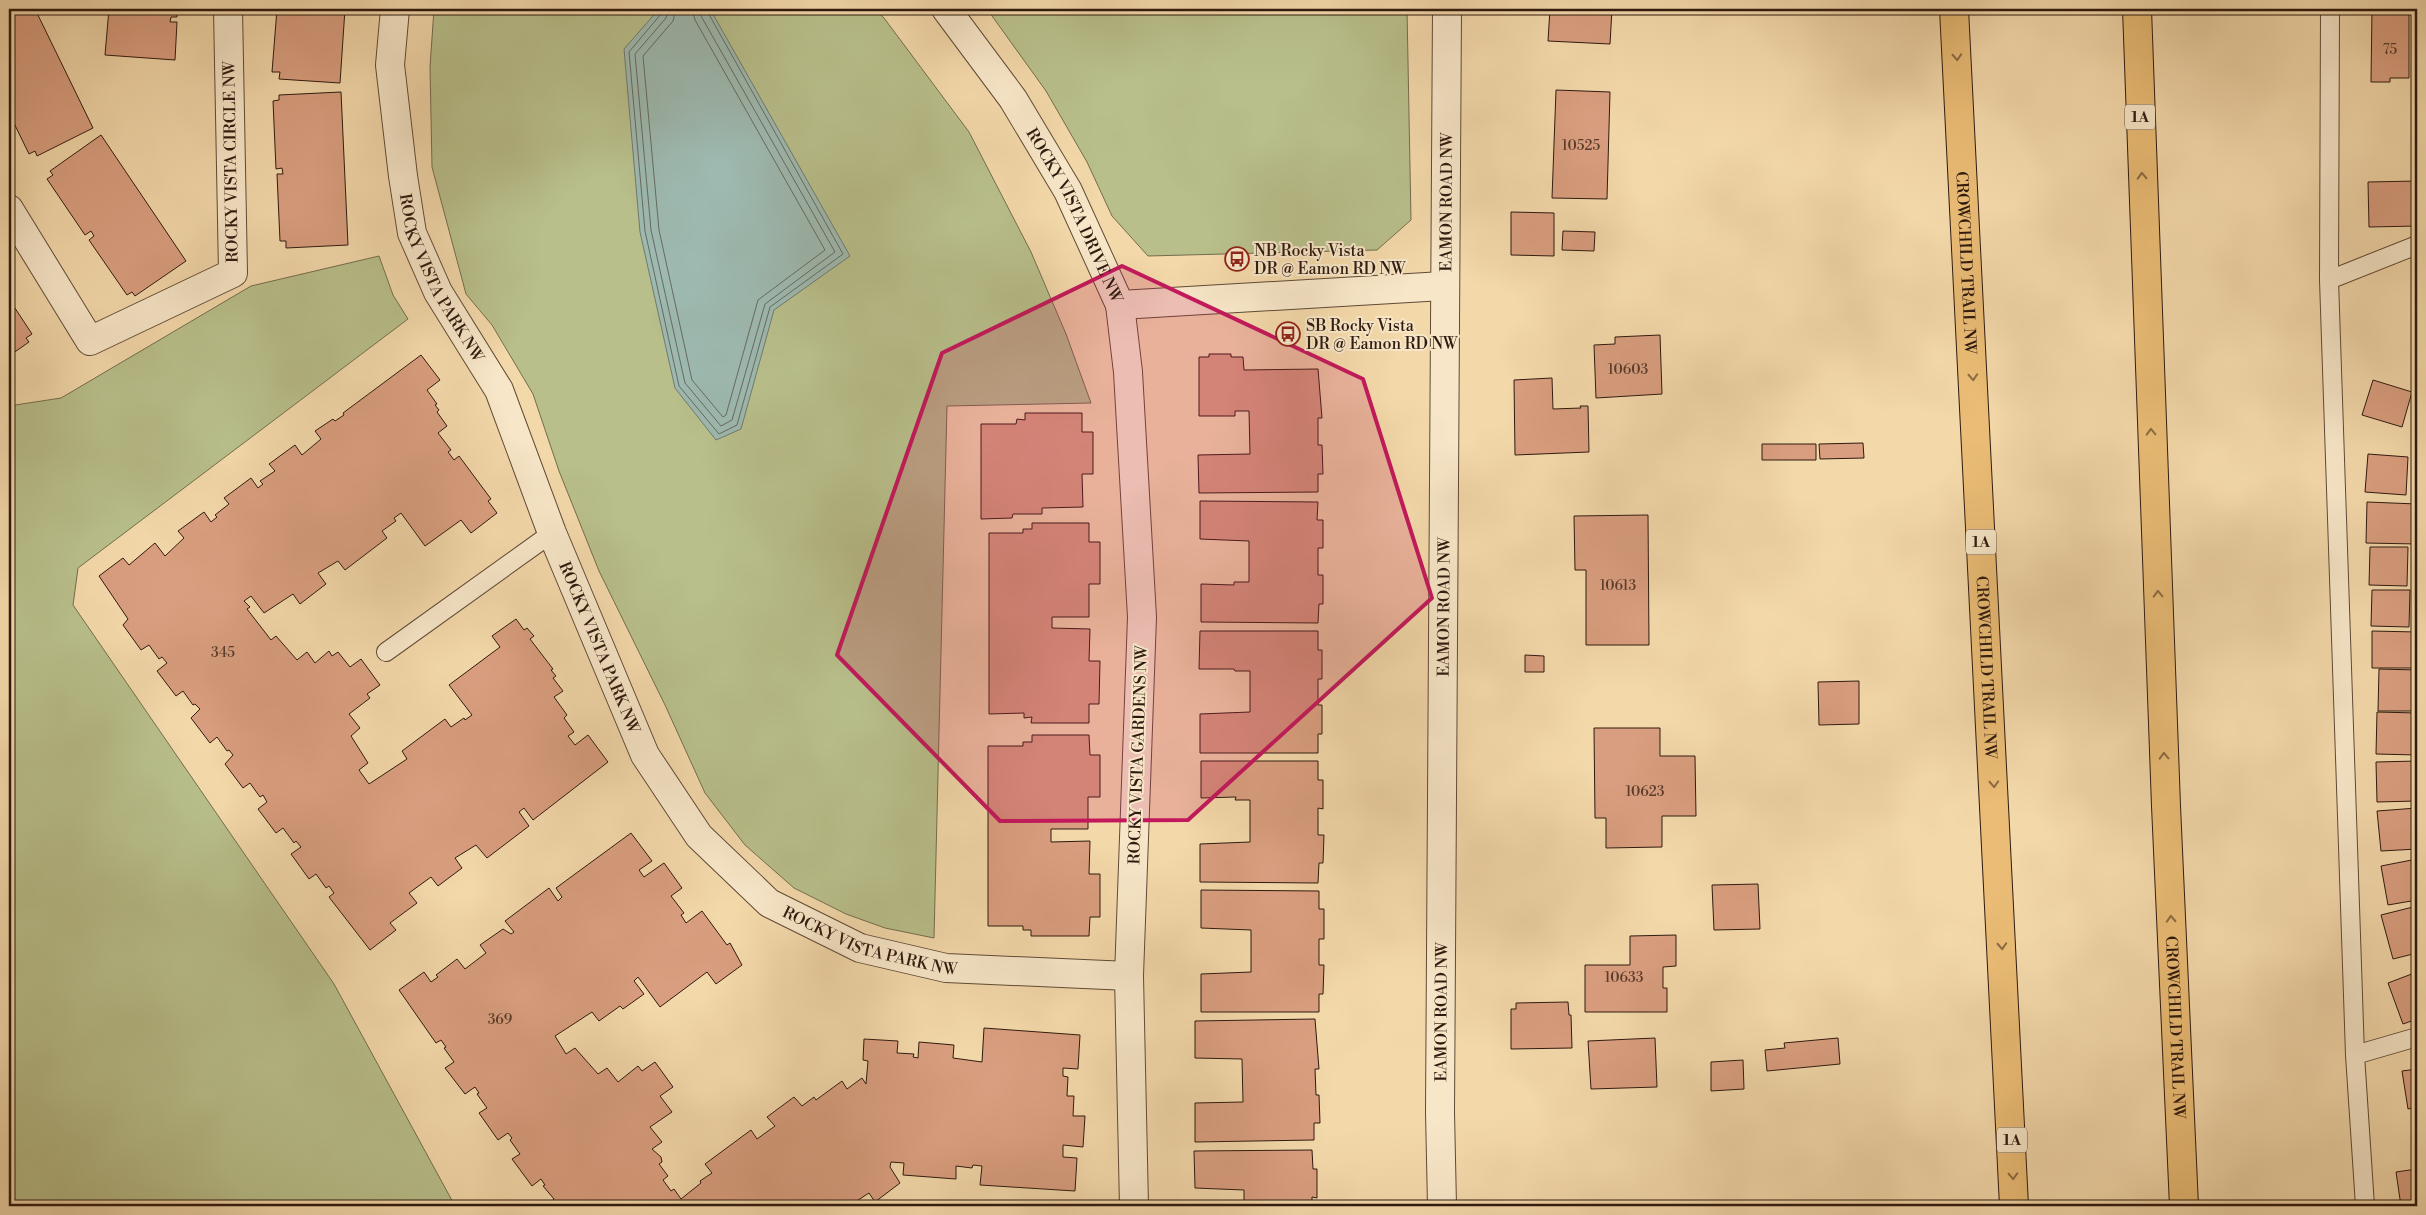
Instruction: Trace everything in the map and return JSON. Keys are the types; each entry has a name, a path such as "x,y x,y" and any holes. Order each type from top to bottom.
{"highway":[{"name":"CROWCHILD TRAIL NW","path":"1954,9 2014,1206"},
{"name":"CROWCHILD TRAIL NW","path":"2137,9 2163,737 2184,1206"}],"street":[{"name":"ROCKY VISTA CIRCLE NW","path":"9,209 90,341 233,273 228,9"},
{"name":"ROCKY VISTA PARK NW","path":"395,9 390,65 403,176 412,233 438,292 499,390 552,532 645,755 699,836 769,904 860,948 946,968 1129,976"},
{"name":"ROCKY VISTA DRIVE NW","path":"946,9 1014,99 1068,191 1120,305 1443,286"},
{"name":"EAMON ROAD NW","path":"1442,1206 1440,1112 1443,286 1447,9"},
{"name":"ROCKY VISTA GARDENS NW","path":"1120,305 1128,372 1142,616 1129,976 1134,1206"}],"lane":[{"path":"2330,9 2329,280 2356,1055 2365,1206"},
{"path":"2329,280 2417,245"},
{"path":"386,652 552,532"},
{"path":"2356,1055 2417,1037"}],"highlighted area":[{"path":"1122,266 1363,379 1432,598 1188,820 1000,821 837,655 942,353"}],"green space":[{"path":"434,9 875,9 884,18 969,132 1031,252 1066,334 1091,403 947,406 934,938 885,928 846,914 794,888 745,845 705,793 665,705 599,571 559,471 533,394 492,325 466,294 432,167 430,67"},
{"path":"987,9 1407,9 1411,220 1377,250 1148,256 1112,216 1087,162 1046,91"},
{"path":"379,256 393,295 408,319 78,568 73,605 334,984 455,1206 9,1206 9,406 61,398 251,286"}],"water":[{"path":"659,9 710,9 850,256 774,310 741,429 716,440 675,388 640,232 624,49"}],"building":[{"path":"9,9 35,9 93,128 37,156 35,151 29,154 9,113"},
{"path":"109,9 177,9 177,17 171,17 170,22 177,22 175,60 105,55"},
{"path":"277,9 345,9 340,83 279,79 280,72 272,72"},
{"path":"1550,9 1612,9 1610,44 1548,41"},
{"path":"2372,9 2409,9 2409,78 2390,78 2390,82 2371,82"},
{"path":"2417,11 2417,63 2413,19 2415,19 2415,12"},
{"path":"1556,90 1610,92 1607,199 1552,198"},
{"path":"341,92 348,245 286,248 286,241 280,241 277,174 283,174 282,168 276,169 273,101 279,100 279,95"},
{"path":"101,135 186,261 135,296 132,292 127,295 89,240 94,236 91,231 85,235 47,179 53,175 50,171"},
{"path":"2417,181 2417,226 2369,227 2368,182"},
{"path":"1511,212 1554,213 1554,256 1511,255"},
{"path":"1563,231 1595,232 1594,251 1562,250"},
{"path":"9,299 32,334 26,338 29,342 9,356"},
{"path":"1660,335 1662,394 1596,398 1594,345 1615,344 1615,337"},
{"path":"1209,354 1231,354 1231,357 1243,357 1244,370 1318,369 1322,418 1318,418 1318,445 1322,445 1323,474 1318,474 1318,492 1199,493 1198,455 1250,454 1249,411 1235,411 1235,416 1199,416 1199,357 1209,357"},
{"path":"421,355 440,380 427,390 437,404 435,405 439,410 437,412 447,426 438,433 451,450 448,452 454,460 459,456 491,499 488,501 497,513 471,533 461,520 425,546 401,513 394,518 396,521 382,531 387,538 345,570 338,561 318,573 326,584 300,604 293,594 264,613 251,596 244,601 250,607 247,609 271,640 276,636 297,660 307,652 315,663 329,651 332,656 338,652 350,667 361,659 380,685 367,694 370,698 349,714 360,728 351,736 368,763 359,770 369,784 407,759 402,751 445,719 451,727 472,715 449,685 500,647 492,636 516,619 524,630 527,628 534,636 530,639 553,669 551,670 556,676 553,678 563,691 554,697 567,715 564,718 574,732 568,736 575,745 588,735 608,762 533,820 524,808 519,812 529,826 487,858 476,845 455,858 462,868 438,886 431,877 409,893 417,903 390,923 396,930 370,950 329,897 334,893 329,886 326,888 316,874 309,879 291,854 301,847 296,841 294,843 283,828 276,833 258,809 267,802 263,795 260,797 250,783 243,788 225,764 233,755 229,750 227,751 217,737 210,743 191,718 200,709 195,704 193,705 183,691 176,696 157,671 167,663 162,657 159,659 149,645 141,650 123,625 128,619 99,576 123,558 129,565 155,543 165,556 184,538 178,531 204,512 211,522 217,517 215,515 229,504 224,498 251,478 258,488 263,484 260,481 275,471 269,464 295,445 302,455 321,439 315,431 333,419 335,421 344,415 343,413"},
{"path":"1552,378 1553,409 1588,406 1589,452 1515,455 1514,380"},
{"path":"2373,380 2412,392 2402,427 2362,415"},
{"path":"1025,413 1082,413 1082,432 1093,432 1093,474 1082,474 1083,507 1042,508 1042,514 1013,514 1012,518 981,519 981,424 1016,424 1017,419 1025,420"},
{"path":"1863,443 1864,458 1820,459 1819,444"},
{"path":"1762,444 1816,444 1816,460 1762,460"},
{"path":"2368,454 2408,457 2406,495 2365,492"},
{"path":"1200,501 1318,502 1317,520 1323,520 1323,548 1318,548 1318,575 1323,575 1323,604 1319,604 1318,623 1201,622 1201,584 1234,585 1234,582 1249,582 1249,541 1200,539"},
{"path":"2367,502 2417,504 2417,544 2366,543"},
{"path":"1648,515 1649,645 1586,645 1586,570 1575,570 1574,516"},
{"path":"1032,523 1089,523 1089,542 1100,542 1100,584 1089,584 1089,617 1052,617 1052,628 1090,629 1089,661 1100,661 1099,704 1089,704 1089,723 1031,723 1032,717 1024,718 1024,713 989,714 989,533 1023,533 1023,529 1032,529"},
{"path":"2370,547 2408,547 2407,586 2369,585"},
{"path":"2372,590 2410,590 2409,627 2371,626"},
{"path":"1200,631 1318,631 1318,650 1322,650 1322,679 1318,679 1318,705 1322,705 1322,734 1318,734 1318,753 1200,753 1200,714 1250,712 1250,671 1199,669"},
{"path":"2372,631 2417,632 2417,668 2372,668"},
{"path":"1525,655 1544,656 1544,672 1525,672"},
{"path":"2379,669 2417,670 2417,711 2378,711"},
{"path":"1859,681 1859,724 1819,725 1818,682"},
{"path":"2377,712 2417,713 2417,755 2376,754"},
{"path":"1594,728 1660,728 1660,756 1695,756 1696,816 1662,816 1662,847 1606,848 1606,818 1595,818"},
{"path":"1032,735 1089,735 1090,755 1100,755 1100,797 1088,797 1088,829 1051,829 1051,842 1090,841 1089,874 1100,874 1100,917 1090,917 1089,936 1031,936 1031,930 1023,930 1023,926 988,926 988,746 1023,746 1023,742 1032,742"},
{"path":"1201,761 1318,761 1318,780 1323,780 1323,809 1318,808 1318,835 1324,835 1323,863 1319,863 1318,883 1200,882 1200,844 1250,842 1250,800 1235,800 1236,797 1201,798"},
{"path":"2417,761 2417,801 2377,802 2376,762"},
{"path":"2417,808 2417,849 2381,851 2377,811"},
{"path":"631,833 652,861 639,870 644,877 664,863 682,888 671,896 684,913 681,915 686,923 702,911 727,945 730,943 742,965 716,984 707,972 660,1007 638,977 634,981 644,994 623,1009 620,1006 599,1021 592,1012 555,1036 566,1054 575,1048 598,1074 607,1068 618,1082 638,1066 642,1071 655,1062 673,1087 660,1096 672,1112 650,1127 662,1142 652,1149 661,1157 662,1162 659,1164 668,1176 663,1180 671,1191 674,1189 681,1199 701,1183 700,1181 712,1173 705,1164 751,1130 757,1139 775,1126 767,1117 794,1097 802,1106 814,1097 816,1100 842,1081 847,1089 862,1078 866,1084 868,1061 863,1060 864,1039 898,1041 897,1053 914,1054 913,1057 918,1058 919,1042 954,1045 953,1058 982,1062 984,1028 1080,1035 1078,1069 1063,1068 1063,1076 1068,1077 1067,1096 1074,1096 1073,1116 1085,1116 1083,1147 1063,1145 1063,1157 1077,1158 1075,1191 980,1185 982,1166 973,1165 972,1168 956,1166 956,1179 903,1175 904,1163 891,1162 890,1167 900,1183 875,1202 869,1193 849,1206 547,1206 554,1199 543,1186 545,1185 541,1179 532,1186 512,1159 520,1154 510,1140 512,1138 508,1133 498,1140 479,1113 487,1108 477,1094 479,1093 475,1087 465,1094 445,1068 454,1062 444,1048 446,1047 441,1040 436,1043 399,990 424,972 431,982 438,977 436,975 457,959 465,969 486,953 480,945 503,929 511,934 514,932 505,921 549,888 558,901 562,897 556,888"},
{"path":"2417,859 2417,900 2388,905 2381,866"},
{"path":"1758,884 1760,929 1714,930 1712,885"},
{"path":"1201,890 1319,891 1319,909 1324,909 1324,939 1319,939 1319,965 1324,965 1323,994 1319,994 1319,1012 1201,1012 1201,974 1251,972 1251,930 1201,928"},
{"path":"2417,906 2417,953 2393,959 2381,915"},
{"path":"1676,935 1676,966 1663,967 1663,988 1667,988 1667,1012 1585,1012 1585,965 1630,965 1630,936"},
{"path":"2417,972 2417,1019 2403,1024 2388,983"},
{"path":"1568,1002 1569,1015 1571,1015 1572,1048 1511,1049 1511,1009 1516,1009 1516,1003"},
{"path":"1315,1019 1319,1069 1315,1069 1316,1095 1319,1095 1320,1123 1314,1123 1314,1140 1195,1142 1195,1103 1243,1102 1242,1059 1195,1058 1195,1021"},
{"path":"1655,1038 1657,1087 1591,1089 1588,1041"},
{"path":"1838,1038 1840,1064 1767,1071 1765,1050 1785,1048 1784,1043"},
{"path":"1743,1060 1744,1089 1711,1091 1711,1062"},
{"path":"2417,1069 2417,1107 2408,1109 2402,1071"},
{"path":"1312,1150 1313,1169 1317,1169 1317,1198 1312,1197 1312,1206 1244,1206 1244,1190 1195,1188 1194,1151"},
{"path":"2417,1169 2417,1206 2401,1206 2396,1172"}],"place":[{"name":"NB Rocky Vista DR @ Eamon RD NW","path":"1237,259"},
{"name":"SB Rocky Vista DR @ Eamon RD NW","path":"1288,334"}]}
